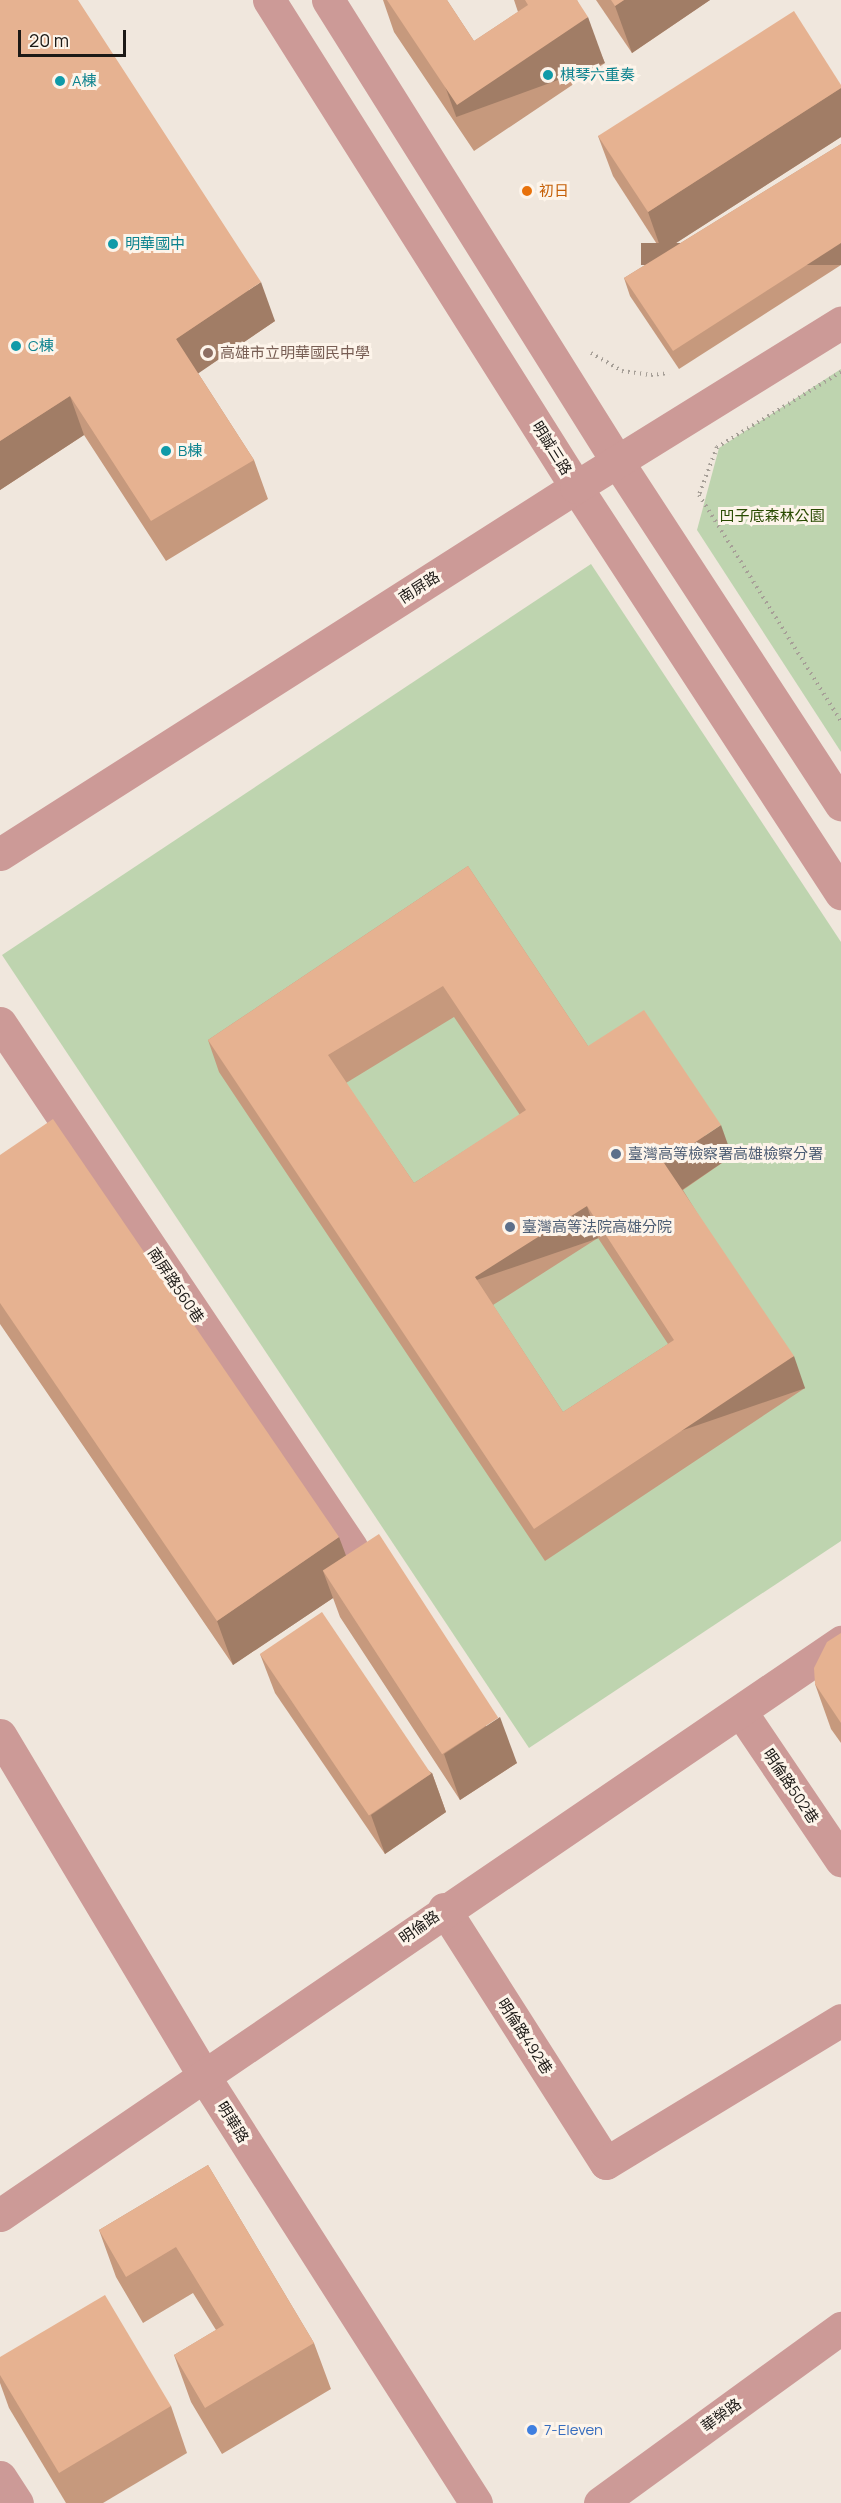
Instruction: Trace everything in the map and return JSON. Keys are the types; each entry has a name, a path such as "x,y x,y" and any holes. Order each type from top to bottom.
{"street":[{"name":"明誠三路","path":"269,0 576,487 841,893"},
{"path":"328,0 617,461 841,804"},
{"name":"南屏路","path":"0,854 617,461 841,323"},
{"path":"694,668 734,641"},
{"name":"南屏路560巷","path":"0,1023 351,1547"},
{"name":"明倫路","path":"0,2215 206,2078 444,1909 741,1712 841,1642"},
{"name":"明倫路502巷","path":"741,1712 841,1860"},
{"name":"明華路","path":"0,1735 206,2078 476,2503"},
{"name":"明倫路492巷","path":"444,1909 606,2163 841,2020"},
{"name":"華榮路","path":"600,2503 841,2328"},
{"path":"0,2477 17,2503"}],"path":[{"path":"841,372 717,447 699,495 841,720"}],"green space":[{"name":"凹子底森林公園","path":"841,369 841,752 697,530 719,448"},
{"path":"591,564 841,942 841,1541 529,1748 2,955"}],"building":[{"name":"明華國中","path":"0,0 78,0 261,282 176,339 254,460 151,521 70,396 0,441"},
{"path":"387,0 447,0 474,41 528,5 525,0 577,0 588,17 457,105"},
{"path":"611,0 624,0 615,6"},
{"path":"794,11 841,88 648,212 598,136"},
{"path":"841,144 841,243 673,351 624,278"},
{"name":"臺灣高等法院高雄分院","path":"468,866 588,1046 644,1010 721,1125 664,1163 794,1356 534,1529 208,1040","holes":["443,986 526,1110 414,1183 328,1055","587,1206 674,1340 563,1412 475,1277"]},
{"path":"53,1119 339,1537 217,1621 0,1303 0,1155"},
{"path":"379,1534 498,1718 442,1754 323,1570"},
{"path":"322,1612 431,1774 369,1816 260,1654"},
{"path":"841,1633 841,1723 815,1684 814,1668 827,1642"},
{"path":"208,2165 314,2343 205,2408 174,2355 224,2325 176,2247 126,2277 99,2230"},
{"path":"105,2295 171,2406 59,2473 0,2375 0,2357"}],"place":[{"name":"棋琴六重奏","path":"548,75"},
{"name":"A棟","path":"60,81"},
{"name":"初日","path":"527,191"},
{"name":"明華國中","path":"113,244"},
{"name":"C棟","path":"16,346"},
{"name":"高雄市立明華國民中學","path":"208,353"},
{"name":"B棟","path":"166,451"},
{"name":"臺灣高等檢察署高雄檢察分署","path":"616,1154"},
{"name":"臺灣高等法院高雄分院","path":"510,1227"},
{"name":"7-Eleven","path":"532,2430"}]}
